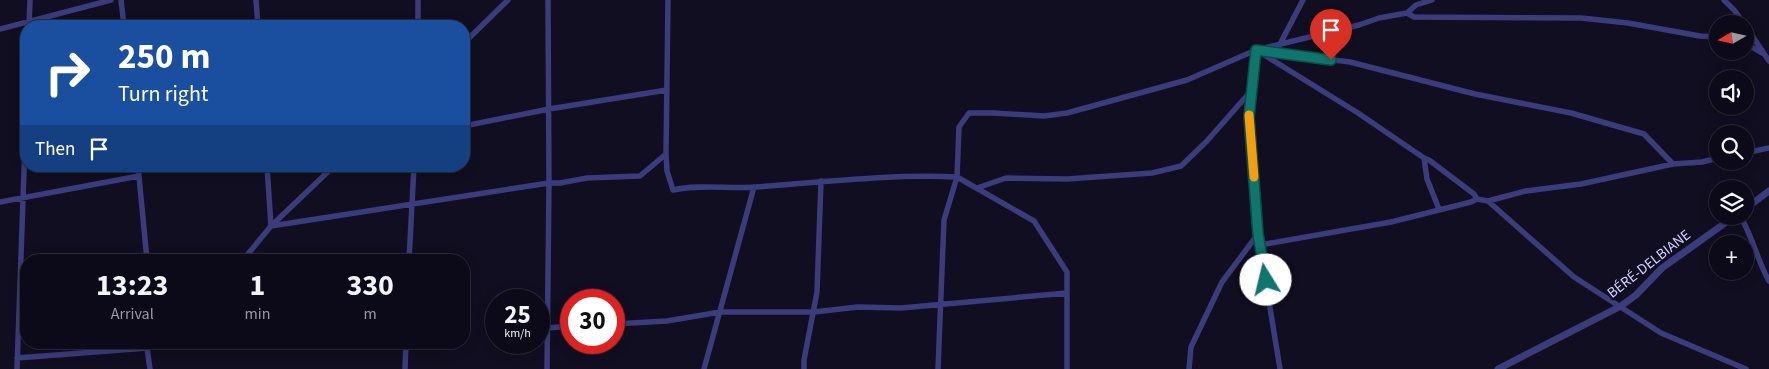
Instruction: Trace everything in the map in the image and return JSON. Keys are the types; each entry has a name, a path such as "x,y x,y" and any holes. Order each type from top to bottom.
{"street":[{"path":"30,0 30,20"},
{"path":"44,20 111,0"},
{"path":"121,0 123,20"},
{"path":"256,0 258,20"},
{"path":"418,0 418,20"},
{"path":"470,36 508,0"},
{"path":"548,0 548,289"},
{"path":"668,0 666,154 667,170 673,190 685,187 754,187 821,181 923,176 957,177 1034,221 1067,272 1067,369"},
{"path":"1280,44 1303,0"},
{"path":"938,369 944,220 957,177 959,127 969,113 1044,116 1067,113 1187,80 1256,50 1359,25 1379,18 1407,13 1416,5 1432,0"},
{"path":"1724,0 1738,15"},
{"path":"1407,13 1414,17 1582,18 1628,23 1709,36"},
{"path":"0,29 20,26"},
{"path":"1754,39 1768,58"},
{"path":"1754,49 1768,58"},
{"path":"1256,50 1249,117 1258,234 1280,369"},
{"path":"1256,50 1358,113 1429,160 1474,194 1477,199"},
{"path":"1256,50 1350,62 1475,94 1571,113 1644,134 1673,164"},
{"path":"470,125 667,90"},
{"path":"977,188 1006,178 1067,179 1152,173 1181,166 1206,142 1252,91"},
{"path":"1754,151 1769,148"},
{"path":"271,226 549,183 587,178 640,176 666,154"},
{"path":"1424,158 1428,179 1439,209"},
{"path":"1260,245 1391,222 1477,199 1488,201 1526,191 1580,184 1673,164 1709,160"},
{"path":"21,254 24,172"},
{"path":"139,172 146,254"},
{"path":"267,172 271,226"},
{"path":"248,254 271,226 328,172"},
{"path":"410,254 414,172"},
{"path":"0,202 139,176"},
{"path":"804,369 817,292 821,181"},
{"path":"704,369 754,187"},
{"path":"1754,202 1769,191"},
{"path":"1488,201 1574,277 1661,333 1746,369"},
{"name":"BÉRÉ-DELBIANE","path":"1498,369 1621,306 1636,295 1662,268 1722,225"},
{"path":"1746,225 1769,281"},
{"path":"1189,369 1191,347 1222,282 1258,234"},
{"path":"16,369 20,278"},
{"path":"625,323 667,321 720,312 814,312 858,307 901,308 1067,293"},
{"path":"17,358 108,349"},
{"path":"149,349 150,369"},
{"path":"405,369 406,349"},
{"path":"547,354 547,369"}],"slow traffic":[{"path":"1249,115 1254,177"}],"route":[{"path":"1266,280 1258,234 1249,117 1256,50 1331,60"}]}
